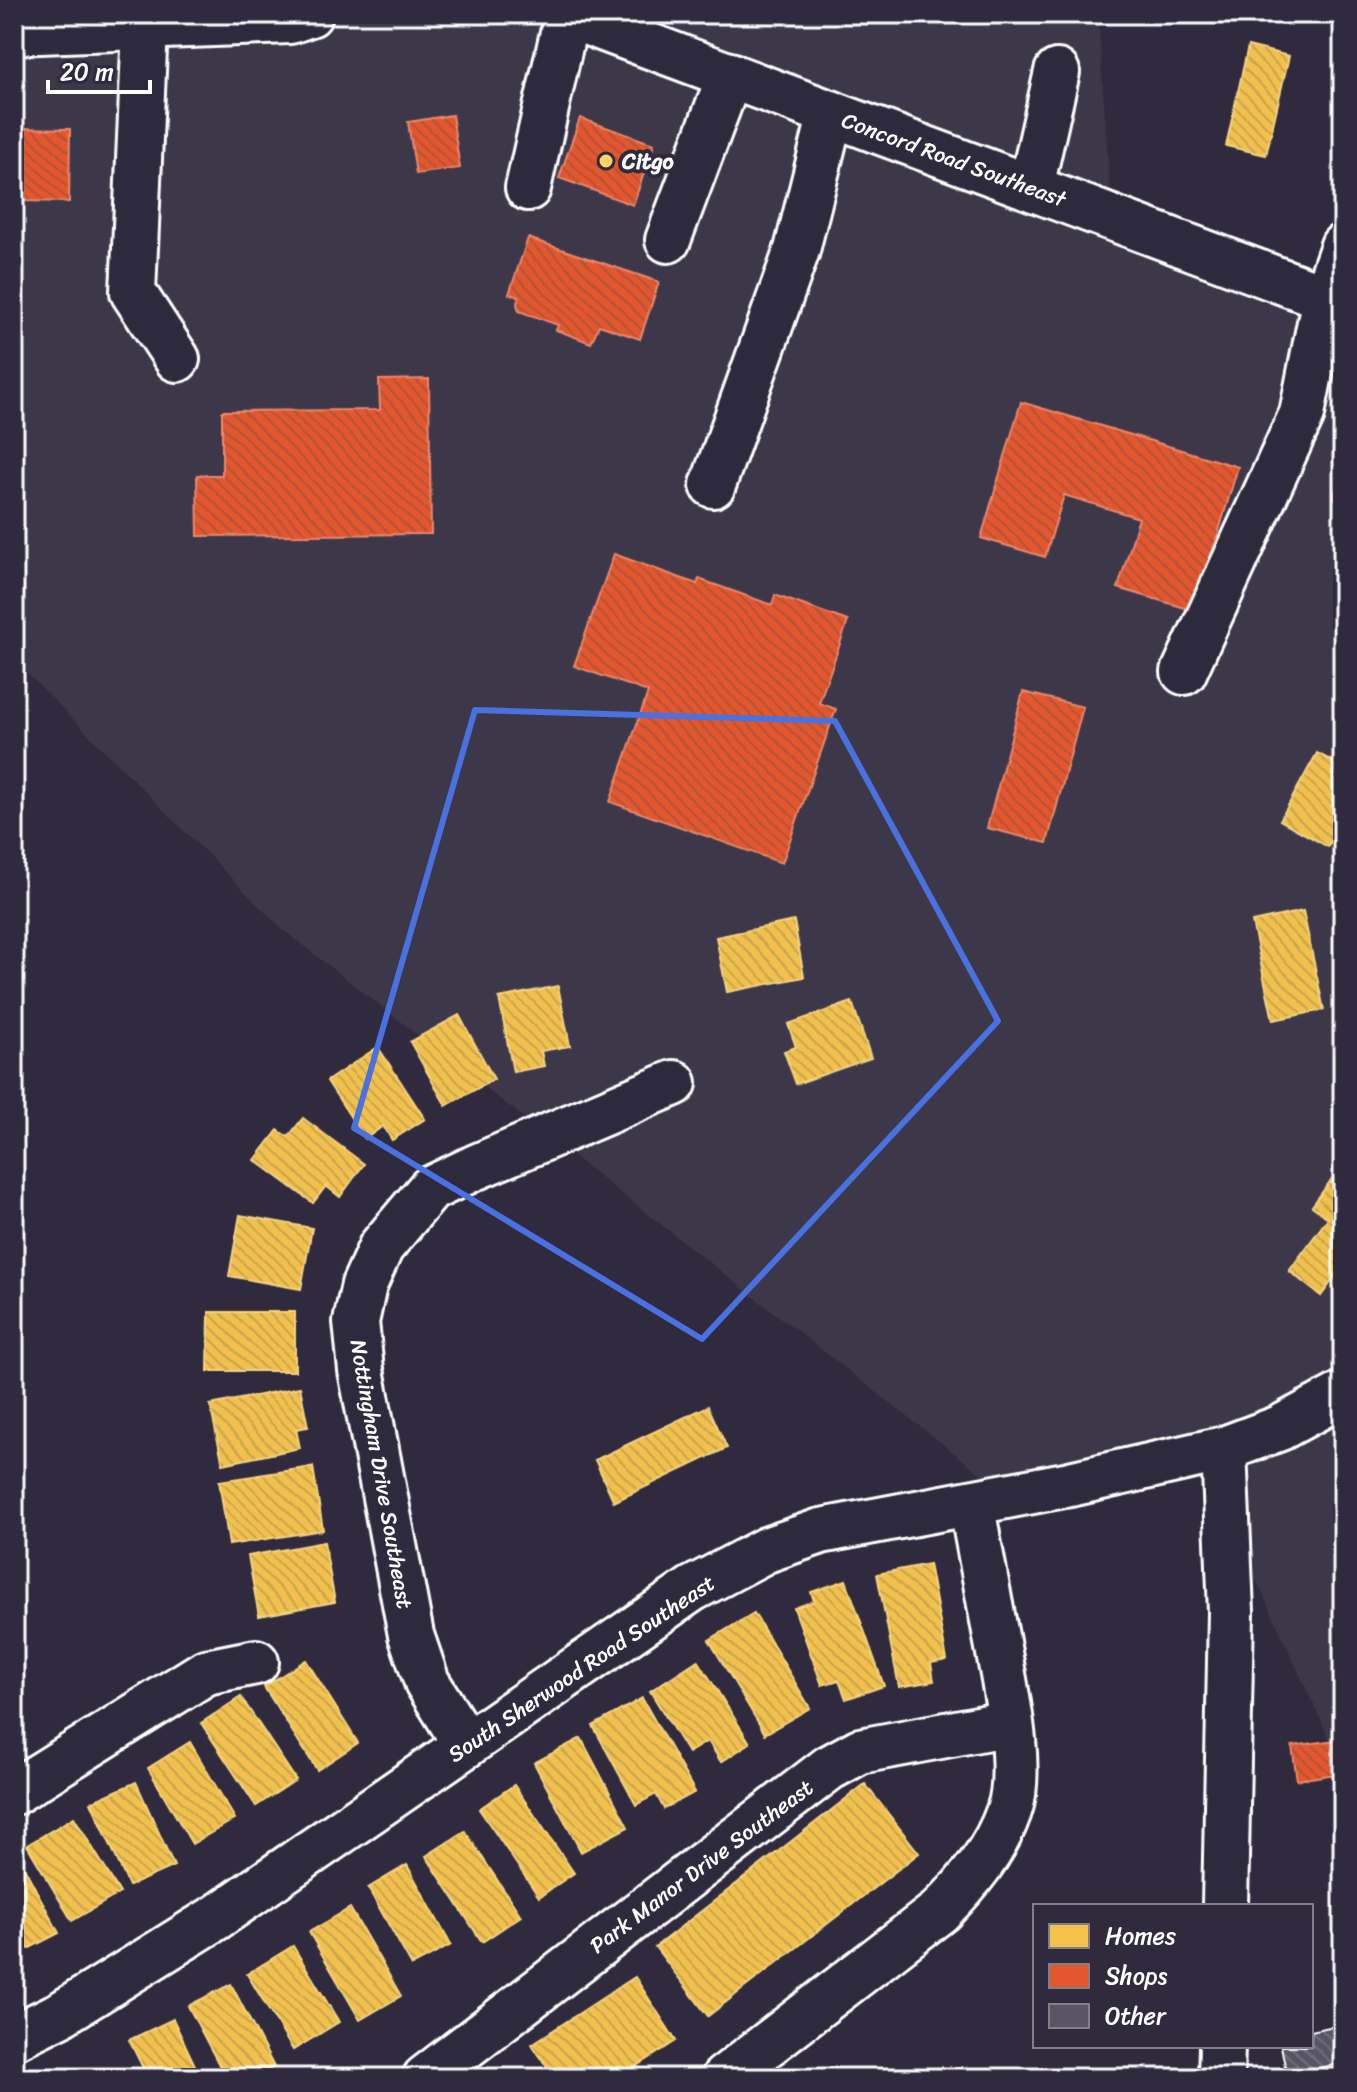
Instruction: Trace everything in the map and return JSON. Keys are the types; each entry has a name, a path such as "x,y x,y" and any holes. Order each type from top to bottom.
{"street":[{"path":"14,32 290,21 310,14"},
{"path":"528,188 566,14"},
{"name":"Concord Road Southeast","path":"566,14 659,30 730,75 1334,300"},
{"path":"145,27 133,292 177,359"},
{"path":"1031,187 1057,72"},
{"path":"668,240 730,75"},
{"path":"713,485 797,250 831,113"},
{"path":"1184,672 1302,414 1334,300 1343,246"},
{"name":"Nottingham Drive Southeast","path":"466,1745 427,1682 411,1635 361,1370 356,1322 364,1285 381,1247 430,1189 674,1083"},
{"name":"South Sherwood Road Southeast","path":"14,2037 61,2014 217,1917 692,1589 766,1550 821,1531 1070,1484 1224,1449 1280,1428 1343,1394"},
{"path":"1224,1449 1231,1612 1225,1904"},
{"path":"724,2078 940,1911 969,1882 994,1844 1010,1809 1016,1769 1005,1688 971,1503"},
{"path":"14,1792 206,1672 256,1662"},
{"name":"Park Manor Drive Southeast","path":"425,2078 829,1768 860,1751 1010,1723"},
{"path":"1221,2078 1222,2048"}],"highlighted area":[{"path":"475,710 835,721 998,1021 702,1339 354,1128"}],"shaded area":[{"path":"14,14 1098,14 1113,234 1343,318 1343,1768 1219,1500 1270,1435 1022,1506 283,930 14,660"}],"building: Homes":[{"path":"1248,46 1289,56 1266,155 1226,146"},
{"path":"1317,753 1343,767 1343,821 1328,847 1280,820"},
{"path":"1303,911 1324,1010 1273,1020 1252,922"},
{"path":"794,921 804,977 727,992 716,937"},
{"path":"558,986 570,1046 541,1051 544,1066 513,1072 499,998"},
{"path":"852,1002 871,1058 796,1084 784,1051 796,1047 788,1024"},
{"path":"459,1015 494,1079 446,1106 410,1042"},
{"path":"378,1047 425,1119 392,1140 383,1126 365,1139 327,1081"},
{"path":"303,1118 364,1164 340,1197 326,1186 313,1203 255,1160 278,1130 288,1137"},
{"path":"1332,1179 1343,1187 1343,1266 1321,1296 1289,1271 1328,1218 1312,1206"},
{"path":"240,1215 312,1228 301,1289 229,1276"},
{"path":"209,1312 295,1312 295,1371 208,1371"},
{"path":"300,1387 308,1427 296,1429 300,1448 223,1464 210,1405"},
{"path":"708,1406 727,1448 614,1502 595,1460"},
{"path":"313,1467 323,1530 229,1545 219,1481"},
{"path":"324,1542 335,1602 259,1616 248,1556"},
{"path":"929,1564 947,1660 931,1663 934,1681 899,1687 877,1574"},
{"path":"846,1580 884,1686 846,1699 839,1680 822,1685 794,1608 814,1601 811,1592"},
{"path":"754,1613 810,1708 765,1734 709,1640"},
{"path":"306,1660 358,1743 317,1770 264,1687"},
{"path":"698,1660 750,1743 721,1762 708,1741 688,1753 650,1691"},
{"path":"241,1697 296,1780 256,1806 201,1723"},
{"path":"642,1698 695,1792 664,1809 656,1794 636,1805 593,1726"},
{"path":"581,1738 628,1827 581,1852 534,1763"},
{"path":"190,1742 235,1819 192,1844 148,1768"},
{"path":"136,1782 174,1866 129,1886 91,1802"},
{"path":"865,1784 919,1853 708,2016 655,1947"},
{"path":"514,1785 574,1873 539,1897 479,1809"},
{"path":"74,1817 120,1893 72,1921 27,1845"},
{"path":"465,1831 521,1916 482,1942 426,1856"},
{"path":"17,1854 59,1933 14,1956 14,1855"},
{"path":"407,1865 451,1945 412,1966 368,1888"},
{"path":"350,1908 401,1996 360,2020 309,1932"},
{"path":"293,1946 339,2022 293,2050 247,1974"},
{"path":"635,1977 676,2041 619,2078 554,2078 532,2044"},
{"path":"231,1984 274,2067 253,2078 226,2078 188,2006"},
{"path":"173,2019 201,2078 148,2078 129,2040"}],"building: Shops":[{"path":"452,115 460,168 416,174 408,122"},
{"name":"Citgo","path":"580,118 654,144 633,205 559,178"},
{"path":"14,128 70,129 69,202 22,201 22,184 14,184"},
{"path":"528,238 659,282 640,339 599,325 591,343 556,330 558,325 519,311 519,297 509,294"},
{"path":"429,379 431,534 198,536 197,475 222,475 222,411 380,410 379,380"},
{"path":"1021,402 1238,467 1195,611 1118,588 1139,518 1064,495 1045,557 981,538"},
{"path":"1343,468 1343,502 1333,498"},
{"path":"614,554 697,584 699,579 772,605 775,595 848,621 819,703 836,709 782,863 610,802 648,692 574,666"},
{"path":"1023,692 1083,707 1047,843 987,828"},
{"path":"1343,1739 1343,1773 1297,1780 1292,1746"}],"building: Other":[{"path":"1343,2024 1343,2063 1287,2075 1281,2048 1313,2048 1313,2031"}],"place":[{"name":"Citgo","path":"606,161"}]}
